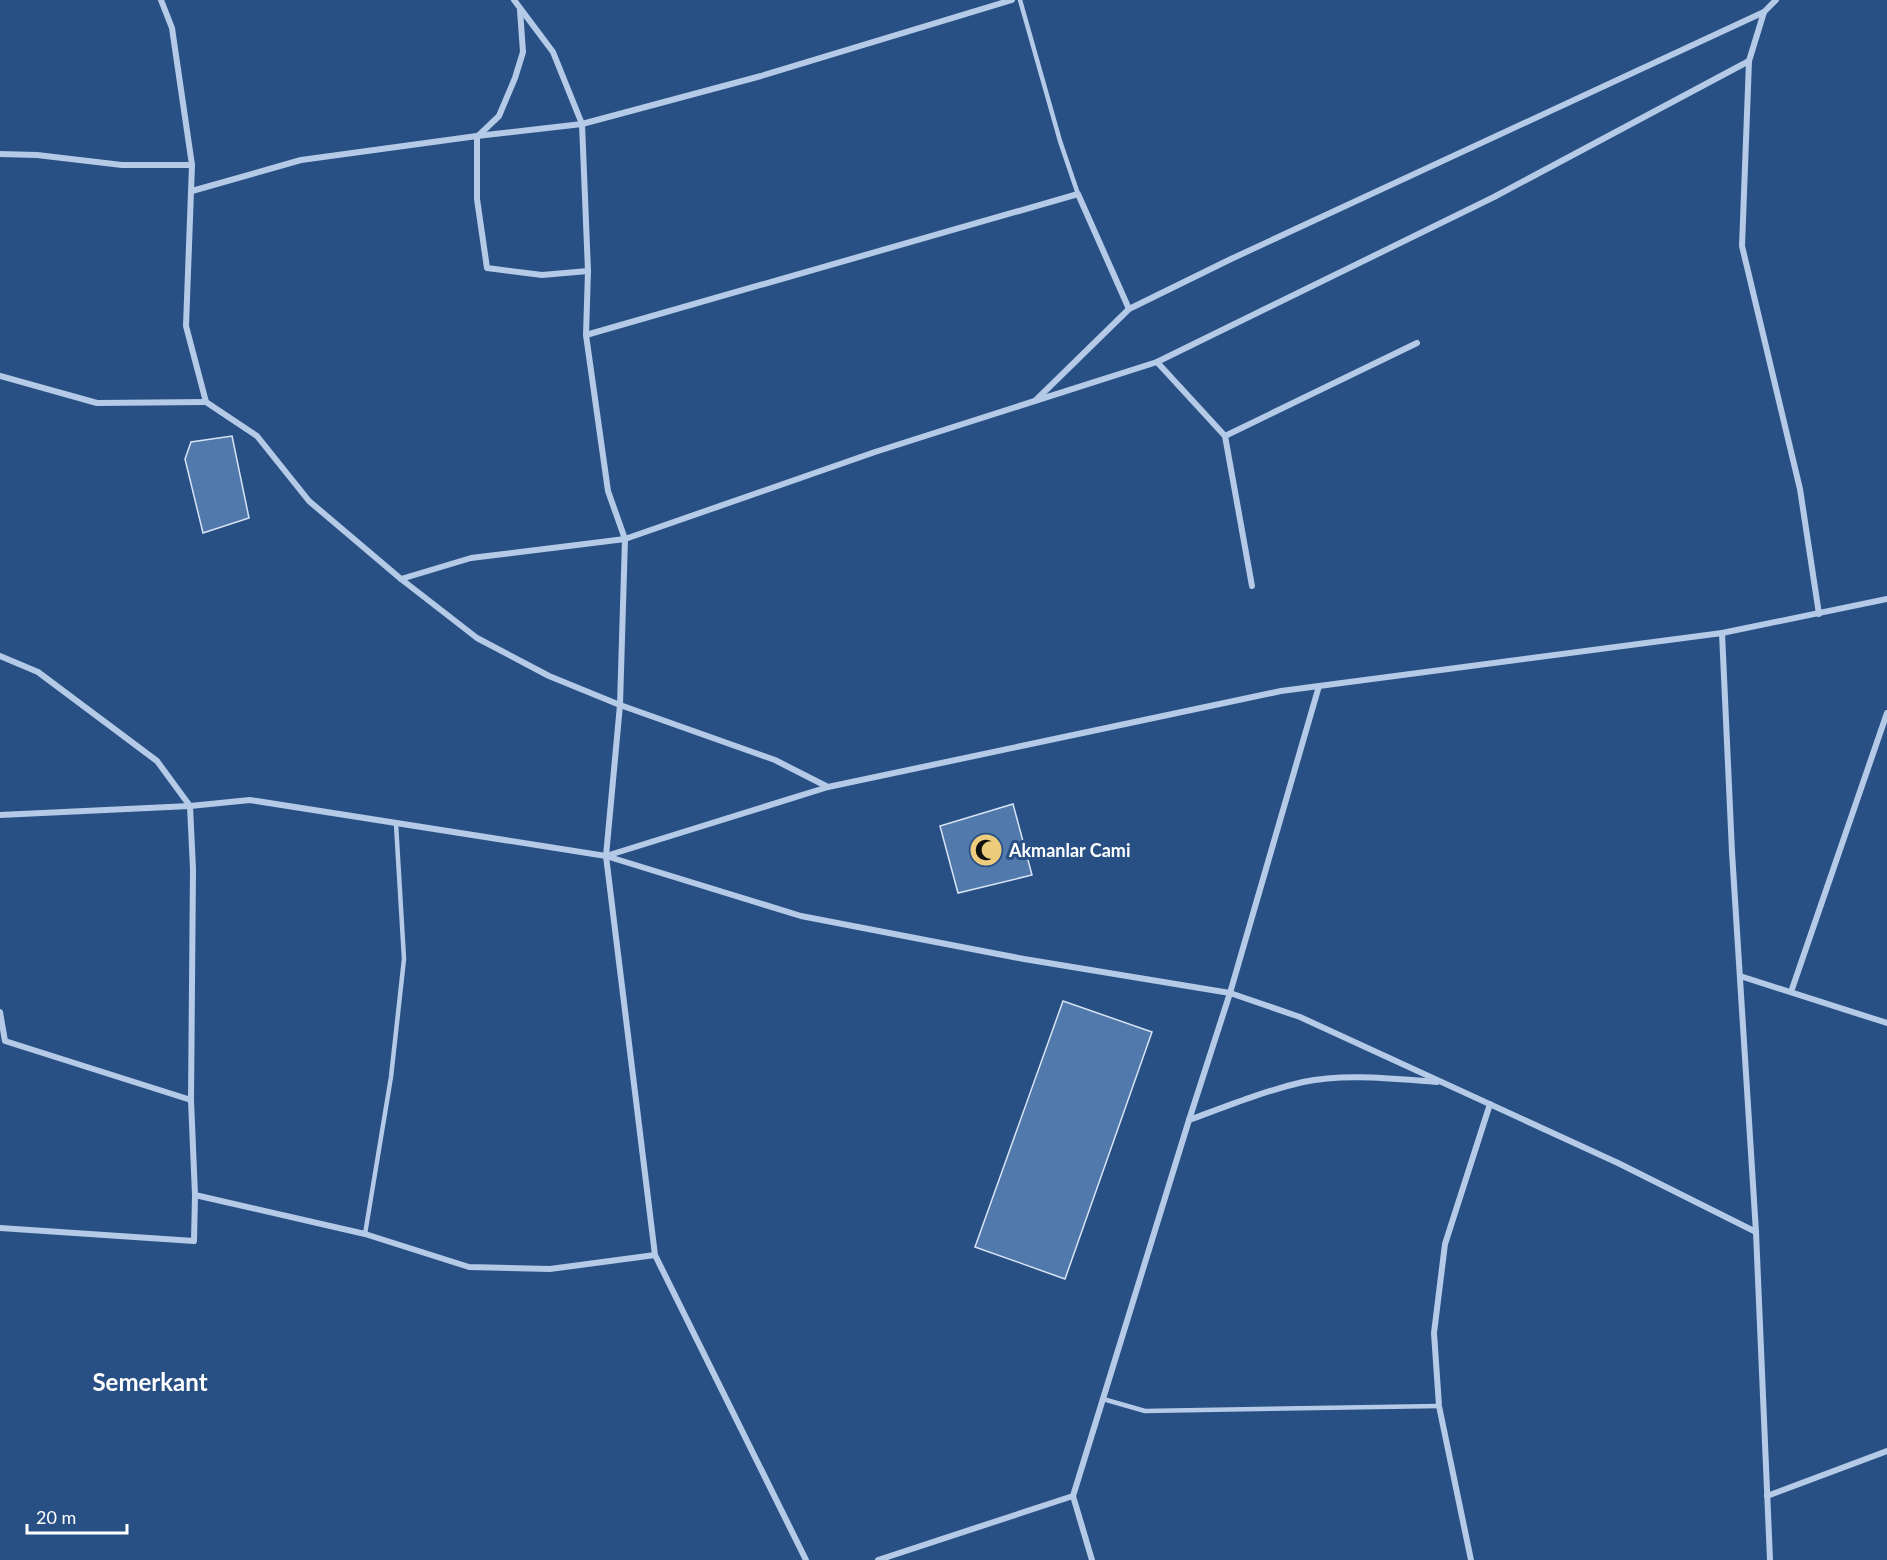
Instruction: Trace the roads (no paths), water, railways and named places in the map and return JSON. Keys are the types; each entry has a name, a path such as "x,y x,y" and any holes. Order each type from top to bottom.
{"street":[{"path":"161,0 172,28 192,165 186,326 206,402"},
{"path":"514,0 553,52 582,124 588,272 586,335 608,491 625,539 620,705 606,856 655,1255 806,1560"},
{"path":"192,191 301,160 582,124 761,76 1012,0"},
{"path":"1034,401 1129,309 1231,259 1764,12 1776,0"},
{"path":"520,8 523,52 515,78 499,116 477,136 477,199 487,268 542,275 588,272"},
{"path":"1764,12 1749,61 1742,246 1800,489 1819,614"},
{"path":"401,579 471,558 625,539 875,452 1156,362 1494,197 1749,61"},
{"path":"0,154 37,155 122,165 192,165"},
{"path":"586,335 1078,194 1129,309"},
{"path":"1224,436 1417,343"},
{"path":"1156,362 1224,436 1252,586"},
{"path":"0,376 97,403 206,402 257,436 309,501 401,579 477,638 549,676 620,705 775,760 828,788"},
{"path":"606,856 828,788 1269,694 1722,633 1887,599"},
{"path":"1722,633 1756,1232 1770,1560"},
{"path":"0,656 38,672 157,761 190,806 193,869 191,1100 195,1195 194,1241 0,1228"},
{"path":"1092,1560 1073,1496 1230,993 1319,686"},
{"path":"1791,992 1887,713"},
{"path":"0,815 190,806 250,800 606,856 801,916 1024,959 1230,993 1300,1017 1618,1163 1756,1232"},
{"path":"1740,976 1887,1023"},
{"path":"0,1011 5,1041 191,1100"},
{"path":"1189,1120 1254,1095 1305,1082 1364,1077 1443,1082"},
{"path":"1471,1560 1438,1406 1434,1333 1445,1244 1490,1104"},
{"path":"195,1195 365,1234 469,1267 550,1269 655,1255"},
{"path":"1767,1496 1887,1451"},
{"path":"878,1560 1073,1496"}],"lane":[{"path":"1020,0 1060,141 1078,194"},
{"path":"365,1234 391,1077 404,959 396,824"},
{"path":"1102,1400 1145,1411 1438,1406"}],"place":[{"name":"Akmanlar Cami","path":"986,850"}],"district":[{"name":"Semerkant","path":"150,1381"}]}
